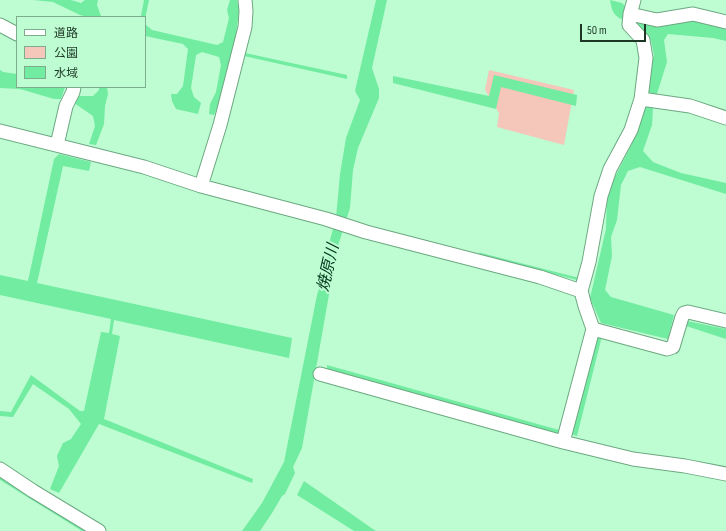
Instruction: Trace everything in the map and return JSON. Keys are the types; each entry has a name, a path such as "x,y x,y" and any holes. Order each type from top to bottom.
{"street":[{"path":"201,186 220,125 245,27 245,0"},
{"path":"563,442 593,329 581,291 589,262 601,196 610,169 646,100 646,58 643,40 629,25 634,0"},
{"path":"630,14 657,20 693,14 726,22"},
{"path":"0,25 16,33"},
{"path":"57,145 66,106 74,92 74,88"},
{"path":"646,100 690,106 726,118"},
{"path":"0,131 144,167 201,186 326,219 349,227 540,277 581,291"},
{"path":"593,329 667,349 673,347 684,313 688,312 726,321"},
{"path":"320,374 563,442 633,459 685,466 726,474"},
{"path":"0,469 99,531"}],"green space":[{"path":"489,70 574,90 564,145 497,127 499,113 485,90"}],"water":[{"path":"33,0 71,0 81,3 85,0 98,0 97,5 101,16 80,15 53,2"},
{"path":"144,0 149,0 146,16 141,16"},
{"path":"230,0 237,0 239,12 233,54 221,99 214,115 209,114 210,104 216,92 221,65 219,57 202,52 196,55 191,88 194,97 201,103 198,114 176,109 172,101 171,94 177,94 183,86 188,49 183,44 146,36 146,25 152,30 217,45 223,42 229,18 227,10"},
{"name":"焼原川","path":"376,0 387,0 372,68 379,89 379,98 358,148 353,170 350,208 336,252 302,448 293,467 295,473 285,494 282,496 260,531 242,531 262,503 284,462 317,295 328,261 327,251 336,218 340,174 346,138 360,100 355,91"},
{"path":"610,0 622,3 626,7 623,20 614,12 611,7"},
{"path":"692,20 726,28 726,41 713,38 668,34 664,40 667,62 656,97 650,106 653,108 652,125 643,151 653,162 681,173 726,183 726,194 640,167 628,171 621,185 617,220 611,237 612,256 605,290 611,297 674,315 668,339 601,323 590,298 606,229 607,192 631,146 645,106 648,77 654,55 651,40 636,26 640,21 666,26"},
{"path":"245,53 347,75 347,79 244,56"},
{"path":"0,70 3,72 16,74 16,88 65,88 61,99 54,99 20,89 0,88"},
{"path":"494,75 577,95 576,106 501,87 496,109 393,83 393,76 489,96"},
{"path":"99,88 107,88 108,94 105,106 104,124 96,145 89,144 95,126 93,116 74,103 77,96 93,96"},
{"path":"59,154 91,162 89,171 63,166 37,283 292,338 289,358 114,320 112,334 120,336 104,419 253,479 252,483 99,424 59,493 50,489 59,466 57,456 63,443 71,439 81,424 69,409 33,384 13,417 0,416 0,411 11,412 31,375 80,411 84,411 101,332 109,333 111,319 0,295 0,275 28,281 54,159"},
{"path":"687,321 726,329 726,339 686,326"},
{"path":"597,335 602,336 577,436 571,434"},
{"path":"327,365 559,430 557,437 327,372"},
{"path":"0,475 91,531 82,531 0,480"},
{"path":"304,481 376,531 354,531 297,495"}],"waterway":[{"path":"480,254 578,279"}]}
